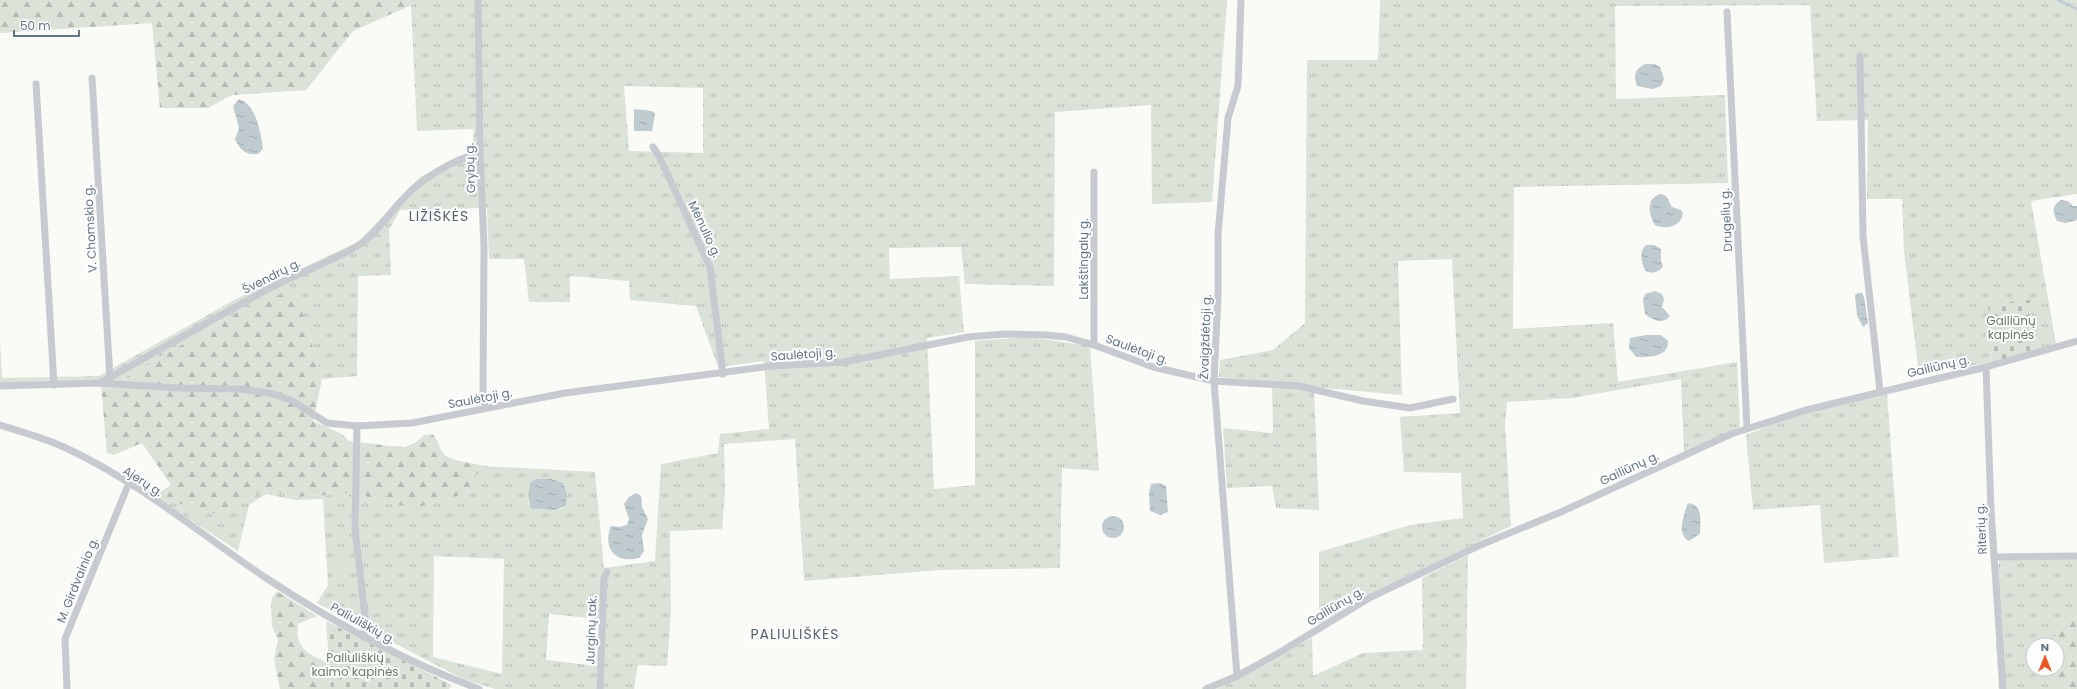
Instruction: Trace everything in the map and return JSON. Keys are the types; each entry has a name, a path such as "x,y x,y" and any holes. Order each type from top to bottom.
{"street":[{"name":"Grybų g.","path":"478,0 480,153 484,246 483,396 485,408"},
{"name":"Žvaigždėtoji g.","path":"1237,676 1214,381 1218,294 1218,235 1228,118 1238,86 1241,0"},
{"name":"Drugelių g.","path":"1727,12 1747,428"},
{"path":"1860,56 1863,236 1880,392"},
{"name":"V. Chomskio g.","path":"92,78 110,378"},
{"path":"36,84 54,385"},
{"name":"Mėnulio g.","path":"653,147 659,156 710,267 723,374"},
{"name":"Švendrų g.","path":"0,386 100,383 234,307 285,280 355,248 372,234 415,187 427,178 470,155 480,153"},
{"name":"Lakštingalų g.","path":"1094,172 1094,345"},
{"name":"Saulėtoji g.","path":"100,383 177,388 240,389 269,393 291,400 326,423 357,426 412,423 565,393 723,374 771,366 844,362 968,337 1004,334 1045,334 1066,337 1094,345 1153,368 1214,381 1299,386 1363,401 1410,408 1453,400"},
{"name":"Gailiūnų g.","path":"1206,689 1237,676 1371,597 1478,546 1561,512 1747,428 1806,410 1986,367 2077,341"},
{"name":"Riterių g.","path":"1986,367 1994,557 2003,689"},
{"name":"Ajerų g.","path":"0,425 65,447 129,483 264,576"},
{"path":"357,426 355,529 366,625 362,637"},
{"name":"M. Girdvainio g.","path":"67,689 65,639 129,483"},
{"path":"1994,557 2077,556"},
{"name":"Jurginų tak.","path":"600,689 604,578 607,572"},
{"name":"Paliuliškių g.","path":"264,576 362,637 463,686 479,689"}],"green space":[{"path":"0,0 423,0 353,31 306,90 232,95 208,108 160,108 152,23 0,33"},
{"path":"423,0 1227,0 1212,202 1152,204 1151,105 1055,112 1054,286 965,284 961,247 889,248 890,279 959,276 964,332 927,338 934,489 975,485 975,341 1028,337 1090,346 1099,471 1062,468 1060,568 939,570 804,581 795,439 724,444 725,492 722,529 670,531 671,613 667,666 638,665 634,689 495,689 465,680 317,603 328,585 323,499 295,500 266,494 249,505 238,551 154,496 211,513 223,513 247,498 266,490 298,497 348,493 359,494 394,505 467,493 473,479 484,466 595,472 604,568 655,561 661,464 718,453 720,434 769,429 764,361 718,367 696,306 630,300 629,281 570,276 570,302 529,302 524,259 489,259 487,208 400,210 389,230 391,275 358,276 357,376 322,379 304,316 246,307 120,380 101,385 0,389 0,339 2,378 99,376 236,299 358,242 419,178 472,151 474,129 417,131 411,4","holes":["624,86 703,88 703,153 629,151","536,479 552,479 563,483 566,491 566,506 561,509 536,510 528,503 530,487","434,556 504,559 502,674 433,657","549,614 599,619 597,666 546,660"]},
{"path":"1380,0 2077,0 2077,194 2031,201 2056,344 2034,350 1988,305 1992,362 1919,375 1904,251 1902,199 1867,199 1868,120 1817,121 1810,5 1615,6 1616,99 1725,95 1728,183 1514,187 1513,329 1613,323 1618,382 1737,362 1740,427 1684,452 1681,379 1572,398 1507,402 1505,425 1511,526 1361,598 1319,624 1319,552 1410,525 1463,518 1461,473 1404,472 1400,417 1460,413 1452,259 1398,261 1402,395 1314,387 1319,510 1276,508 1272,486 1227,488 1223,428 1273,433 1272,382 1219,377 1220,360 1273,350 1305,323 1307,60 1378,60"},
{"path":"285,293 293,297 304,316 322,379 313,421 342,434 349,441 391,446 405,447 416,442 424,435 432,434 446,456 456,460 484,466 473,479 467,493 418,507 394,505 359,494 348,493 298,497 266,490 247,498 223,513 211,513 154,496 171,485 142,443 114,455 107,453 101,385 120,380 139,370 246,307"},
{"name":"Gailiūnų kapinės","path":"2030,300 2034,350 1992,362 1988,304"},
{"path":"1887,394 1899,557 1824,563 1820,505 1753,510 1746,435 1790,417"},
{"path":"1468,555 1466,689 1216,689 1312,638 1313,676 1363,653 1423,650 1422,578"},
{"path":"2077,559 2077,617 2063,624 2058,630 2055,637 2025,637 2025,677 2054,677 2054,681 2070,689 1999,689 1996,641 2003,640 1998,565 2000,560"},
{"path":"345,560 346,582 335,582 334,561"},
{"path":"277,591 317,616 298,624 299,640 301,646 310,654 329,664 331,689 280,689 274,659 278,640 272,626 271,604 272,598"},
{"path":"2077,617 2077,689 2070,689 2054,681 2054,677 2065,677 2065,637 2055,637 2060,627"},
{"name":"Paliuliškių kaimo kapinės","path":"326,621 452,685 449,689 331,689"}],"water":[{"path":"1645,64 1655,64 1660,67 1664,79 1661,86 1653,89 1637,86 1635,76 1637,70"},
{"path":"239,99 250,107 257,120 263,149 258,154 246,153 235,139 239,128 233,106"},
{"path":"634,109 652,111 655,113 652,131 634,131"},
{"path":"1662,194 1666,196 1672,207 1681,210 1683,213 1682,218 1676,224 1668,227 1655,225 1650,211 1653,198"},
{"path":"2061,200 2068,201 2073,206 2077,206 2077,220 2066,223 2057,221 2054,207"},
{"path":"1646,245 1654,245 1661,249 1661,261 1663,266 1652,273 1645,270 1642,260 1642,251"},
{"path":"1655,291 1662,294 1664,299 1662,307 1670,316 1661,321 1654,320 1645,314 1643,300 1645,294"},
{"path":"1862,293 1864,297 1868,323 1863,327 1857,316 1855,295"},
{"path":"1646,335 1661,335 1668,341 1665,351 1661,354 1636,357 1629,348 1630,338"},
{"path":"536,479 552,479 563,483 566,491 566,506 555,510 532,509 529,503 529,492 531,482"},
{"path":"1160,483 1166,486 1168,512 1160,515 1150,511 1149,493 1151,484"},
{"path":"636,493 641,496 642,507 648,519 642,535 644,551 639,558 623,559 617,556 610,547 608,541 609,534 611,526 619,527 627,525 629,519 624,504 629,497"},
{"path":"1689,503 1697,507 1699,511 1700,534 1689,541 1683,534 1682,524 1687,505"},
{"path":"1113,516 1121,519 1124,527 1121,535 1113,538 1105,535 1102,527 1105,519"}],"waterway":[{"path":"2058,0 2077,9"}],"district":[{"name":"LIŽIŠKĖS","path":"439,216"},
{"name":"PALIULIŠKĖS","path":"795,634"}]}
